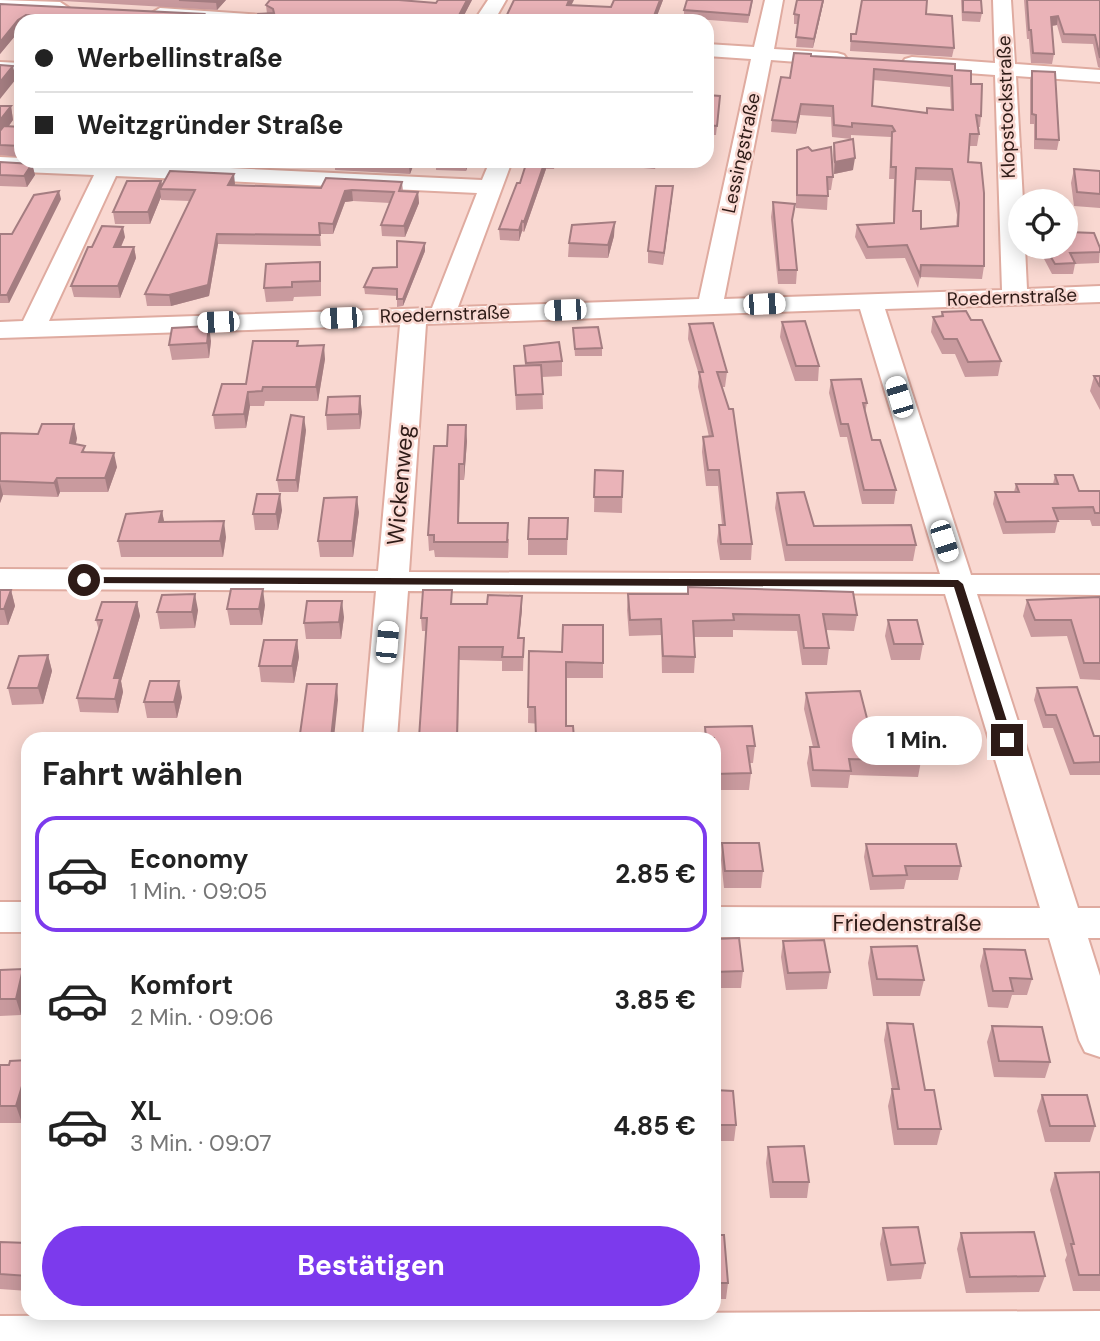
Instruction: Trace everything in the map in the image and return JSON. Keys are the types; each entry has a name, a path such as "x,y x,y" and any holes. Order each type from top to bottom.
{"street":[{"path":"239,14 250,0"},
{"name":"Lessingstraße","path":"713,305 711,296 774,0"},
{"name":"Klopstockstraße","path":"1002,0 1009,185 1015,290 1018,297"},
{"path":"0,4 80,9"},
{"path":"146,13 159,14"},
{"path":"714,51 857,60"},
{"path":"897,62 1100,76"},
{"path":"33,329 40,308 110,168"},
{"path":"164,168 491,187"},
{"path":"445,314 445,306 498,168"},
{"name":"Roedernstraße","path":"0,330 1100,294"},
{"path":"870,301 958,584 1082,923 1100,1040"},
{"name":"Wickenweg","path":"380,732 414,316"},
{"path":"0,579 1100,585"},
{"path":"0,917 21,917"},
{"name":"Friedenstraße","path":"721,922 1082,923"},
{"path":"0,1338 329,1330 1100,1333"}],"building":[{"path":"179,0 218,0 216,2"},
{"path":"270,0 399,0 436,3 438,0 467,0 460,14 258,14 274,13 273,9 266,5"},
{"path":"514,0 569,0 567,5 611,7 614,0 660,0 655,14 507,14"},
{"path":"687,0 752,0 749,15 684,10"},
{"path":"797,0 823,0 814,39 796,37 799,15 794,14"},
{"path":"862,0 927,0 926,14 952,16 954,48 851,41 851,34 856,34"},
{"path":"963,0 981,0 982,13 963,12"},
{"path":"1027,0 1100,0 1100,58 1095,35 1064,34 1058,16 1051,17 1054,54 1033,53"},
{"path":"0,4 204,14 14,14 14,25 0,42"},
{"path":"794,53 955,64 955,70 971,71 971,84 982,84 981,116 976,115 979,134 970,134 968,162 981,163 984,193 984,266 921,265 920,275 907,245 868,247 857,225 894,223 896,167 891,167 892,132 895,131 892,126 852,123 852,127 834,125 833,106 801,104 797,122 772,120 781,77 790,78","holes":["874,69 952,76 953,110 927,108 927,113 872,106","916,168 952,169 959,203 958,226 921,229 921,211 913,211"]},
{"path":"0,65 13,66 0,82"},
{"path":"1032,71 1055,72 1059,140 1036,139 1036,115 1032,114"},
{"path":"714,96 720,96 717,126 714,126"},
{"path":"0,106 11,106 0,120"},
{"path":"4,126 14,127 14,146 0,145 0,131"},
{"path":"853,139 855,158 835,162 834,143"},
{"path":"808,147 812,151 831,147 833,177 827,177 828,196 797,195 797,150"},
{"path":"0,162 14,163 14,168 29,168 24,176 0,175"},
{"path":"525,168 543,168 519,230 499,229 517,183 520,183"},
{"path":"1074,169 1100,171 1100,194 1078,192"},
{"path":"170,171 234,174 228,185 321,188 326,178 402,182 399,191 418,192 404,226 381,225 394,192 352,190 345,191 333,224 319,223 320,235 217,234 208,285 169,295 145,294 195,190 160,189"},
{"path":"127,181 161,181 148,212 113,212"},
{"path":"656,186 673,186 664,253 648,251"},
{"path":"59,191 7,295 0,295 0,234 12,234 34,195"},
{"path":"773,202 795,204 792,220 797,270 779,270"},
{"path":"615,222 608,245 569,243 572,225"},
{"path":"102,226 123,227 114,247 134,247 118,286 71,286 88,247 92,247"},
{"path":"1078,232 1094,233 1100,252 1078,253"},
{"path":"397,241 425,243 403,299 397,299 397,289 364,287 373,268 397,267"},
{"path":"1052,259 1073,259 1075,263 1055,264"},
{"path":"320,262 320,281 292,282 292,287 264,288 266,264"},
{"path":"966,311 971,320 982,320 1001,361 968,362 957,339 944,339 933,317 943,316 942,312"},
{"path":"805,321 819,366 796,366 782,322"},
{"path":"713,323 727,372 717,372 729,409 733,409 752,544 721,544 719,525 725,525 719,470 708,470 703,437 713,436 699,372 703,372 689,324"},
{"path":"209,326 207,343 169,345 172,328"},
{"path":"598,327 602,348 575,349 573,328"},
{"path":"253,341 298,341 297,346 324,345 316,387 263,387 262,391 248,392 244,414 213,415 222,384 246,384"},
{"path":"559,342 562,361 526,363 524,346"},
{"path":"541,365 543,394 516,395 514,366"},
{"path":"1094,376 1100,376 1100,387"},
{"path":"861,379 867,403 863,403 872,440 880,440 896,490 864,490 848,424 841,424 831,380"},
{"path":"360,396 359,414 326,415 328,397"},
{"path":"291,415 304,417 296,480 277,480"},
{"path":"42,424 74,424 70,443 85,446 82,452 114,453 105,478 57,478 54,483 0,481 1,433 38,434"},
{"path":"448,425 466,425 464,464 459,464 458,523 508,523 507,542 434,542 434,535 428,535 434,446 447,446"},
{"path":"595,470 623,471 622,497 594,497"},
{"path":"1055,475 1073,475 1079,491 1100,491 1100,513 1095,513 1093,507 1053,508 1058,521 1006,522 995,492 1019,492 1016,484 1058,484"},
{"path":"804,492 814,526 911,525 916,545 787,545 777,493"},
{"path":"257,494 280,494 276,514 253,514"},
{"path":"357,497 352,541 318,541 324,498"},
{"path":"162,511 159,522 224,521 220,541 118,541 126,514"},
{"path":"529,518 568,518 567,539 528,539"},
{"path":"688,587 853,592 857,615 823,614 829,648 804,648 799,615 733,614 734,620 693,621 695,657 663,656 661,619 630,620 628,594 688,594"},
{"path":"231,589 263,589 259,609 227,609"},
{"path":"0,590 11,590 4,609 0,609"},
{"path":"423,590 452,590 451,604 487,604 488,595 522,596 518,638 524,638 523,657 502,657 503,647 459,647 457,732 419,732 427,618 421,618"},
{"path":"195,594 192,612 157,612 162,595"},
{"path":"1100,597 1100,663 1084,663 1071,620 1035,620 1027,600"},
{"path":"307,601 342,601 339,622 304,623"},
{"path":"102,602 137,602 114,678 120,678 115,699 77,698 102,620 96,620"},
{"path":"888,620 917,620 923,644 894,644"},
{"path":"563,625 603,625 603,663 566,662 566,726 573,726 574,732 536,732 535,707 528,707 529,651 562,652"},
{"path":"264,640 297,640 292,666 259,666"},
{"path":"48,655 38,688 8,688 19,656"},
{"path":"150,681 179,681 174,702 144,702"},
{"path":"307,684 337,684 332,732 300,732"},
{"path":"1077,687 1094,736 1100,736 1100,762 1074,763 1056,715 1046,715 1037,688"},
{"path":"860,691 871,734 917,735 921,761 849,759 851,771 813,770 810,747 819,747 806,693"},
{"path":"752,726 755,746 747,746 751,773 721,774 721,732 705,732 705,727"},
{"path":"722,843 759,843 763,871 725,871"},
{"path":"866,844 956,844 961,866 905,866 907,875 873,876"},
{"path":"739,938 743,971 721,972 721,939"},
{"path":"824,940 830,972 788,973 783,941"},
{"path":"917,946 924,980 877,979 871,947"},
{"path":"984,949 1025,950 1032,979 1010,978 1013,991 993,991"},
{"path":"21,969 16,999 0,999 0,970"},
{"path":"887,1023 913,1024 925,1090 934,1090 941,1129 898,1129 892,1089 899,1089"},
{"path":"992,1026 1042,1027 1050,1062 999,1061"},
{"path":"21,1060 21,1089 16,1106 0,1106 0,1065 9,1065 10,1061"},
{"path":"721,1090 733,1091 736,1125 721,1125"},
{"path":"1042,1095 1087,1095 1095,1126 1050,1126"},
{"path":"804,1146 809,1182 773,1182 768,1147"},
{"path":"1100,1172 1100,1275 1079,1275 1071,1244 1074,1244 1055,1173"},
{"path":"918,1227 925,1263 891,1265 883,1228"},
{"path":"1034,1232 1045,1276 970,1277 961,1233"},
{"path":"721,1235 724,1235 728,1283 721,1283"},
{"path":"0,1242 21,1243 21,1276 0,1274"}],"route":[{"path":"84,580 958,584 1007,740"}]}
